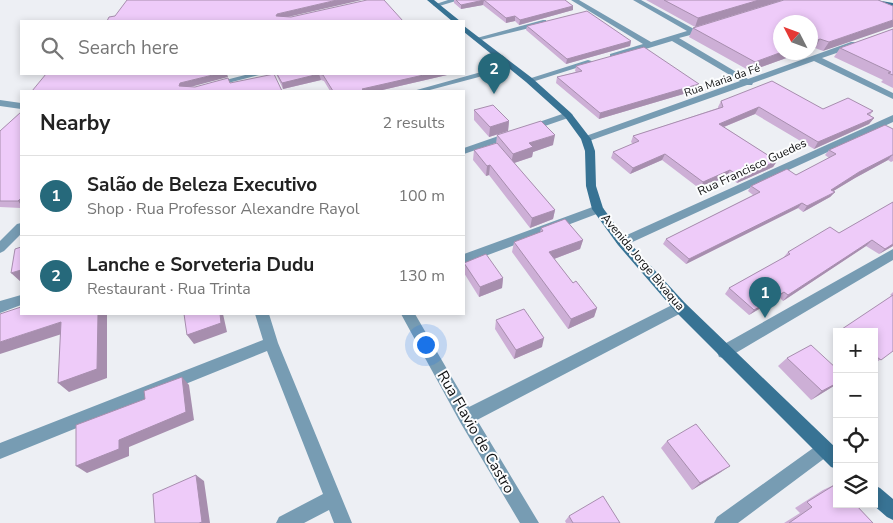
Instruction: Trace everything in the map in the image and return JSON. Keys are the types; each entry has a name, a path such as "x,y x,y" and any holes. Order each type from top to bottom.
{"street":[{"path":"433,2 456,0"},
{"path":"574,0 650,45"},
{"path":"636,0 693,32"},
{"path":"879,0 893,5"},
{"path":"433,2 455,20"},
{"path":"582,12 591,10"},
{"path":"478,39 553,20"},
{"path":"529,80 712,26"},
{"name":"Avenida Jorge Bivaqua","path":"465,29 529,80 568,115 586,139 590,151 591,186 598,210 622,242 680,307 724,352 833,458"},
{"path":"673,38 749,83"},
{"name":"Rua Maria da Fé","path":"818,57 867,39"},
{"path":"818,59 893,96"},
{"name":"Rua Maria da Fé","path":"586,139 810,60"},
{"path":"422,90 510,66"},
{"path":"191,90 255,75"},
{"path":"0,103 20,106"},
{"path":"465,151 568,115"},
{"name":"Rua Francisco Guedes","path":"622,242 893,118"},
{"path":"465,259 598,210"},
{"path":"0,248 20,228"},
{"path":"724,352 893,254"},
{"path":"0,307 20,300"},
{"path":"466,417 680,307"},
{"path":"262,315 271,343 343,523"},
{"name":"Rua Flavio de Castro","path":"409,315 466,417 530,523"},
{"path":"0,451 271,343"},
{"path":"723,523 823,449"},
{"path":"285,523 334,498"},
{"path":"878,498 893,511"}],"building":[{"path":"127,0 337,0 277,14 276,16 291,17 367,0 384,0 402,20 108,20 109,17 115,16"},
{"path":"456,0 484,0 461,5"},
{"path":"484,0 565,0 573,6 520,20 515,16 506,18"},
{"path":"664,0 759,0 698,18"},
{"path":"784,0 878,0 893,6 893,20 829,42 818,40 818,15 773,15 773,55 755,62 693,28"},
{"path":"587,11 631,41 567,59 527,26"},
{"path":"893,29 893,75 888,73 891,72 840,48"},
{"path":"644,47 699,84 600,113 557,77 582,71 576,66"},
{"path":"45,75 213,75 180,83 179,86 195,87 228,78 230,83 274,75 282,90 33,90"},
{"path":"278,75 315,75 282,83"},
{"path":"323,75 424,75 363,90 332,90"},
{"path":"772,81 823,109 848,98 873,111 867,114 874,118 818,142 759,107 719,124 777,161 740,177 730,170 703,182 665,154 633,168 613,152 639,141 633,136 723,107 721,101"},
{"path":"493,105 509,121 490,127 474,110"},
{"path":"20,113 20,199 18,201 0,201 0,131"},
{"path":"541,121 555,135 529,143 533,147 513,154 497,135"},
{"path":"885,125 893,129 893,155 859,172 831,190 835,192 807,206 802,203 689,259 666,239 760,192 751,186 787,169 796,175 836,154 829,150"},
{"path":"497,143 555,210 532,218 490,165 487,166 474,150"},
{"path":"893,202 893,244 885,249 872,240 788,295 784,292 754,310 729,288 790,254 788,252 830,227 839,233"},
{"path":"565,219 583,240 549,252 573,283 576,281 597,308 571,319 514,242 543,231 541,228"},
{"path":"20,247 20,270 11,273 15,249"},
{"path":"486,254 503,278 480,287 465,263"},
{"path":"893,295 893,351 881,360 878,358 878,328 844,328"},
{"path":"20,307 20,315 98,315 97,369 58,383 61,322 0,342 0,314"},
{"path":"524,309 544,338 516,350 496,320"},
{"path":"184,315 220,315 221,323 187,335"},
{"path":"811,345 833,365 833,385 822,391 787,358"},
{"path":"182,377 186,412 119,440 119,449 76,466 76,425 145,399 144,391"},
{"path":"696,424 730,466 700,483 667,441"},
{"path":"196,475 202,522 155,523 153,494"},
{"path":"833,486 833,508 859,508 873,523 789,523 812,507 807,502"},
{"path":"603,496 620,523 573,523 569,516"}],"place":[{"name":"Lanche e Sorveteria Dudu","path":"494,94"},
{"name":"Salão de Beleza Executivo","path":"765,318"}]}
